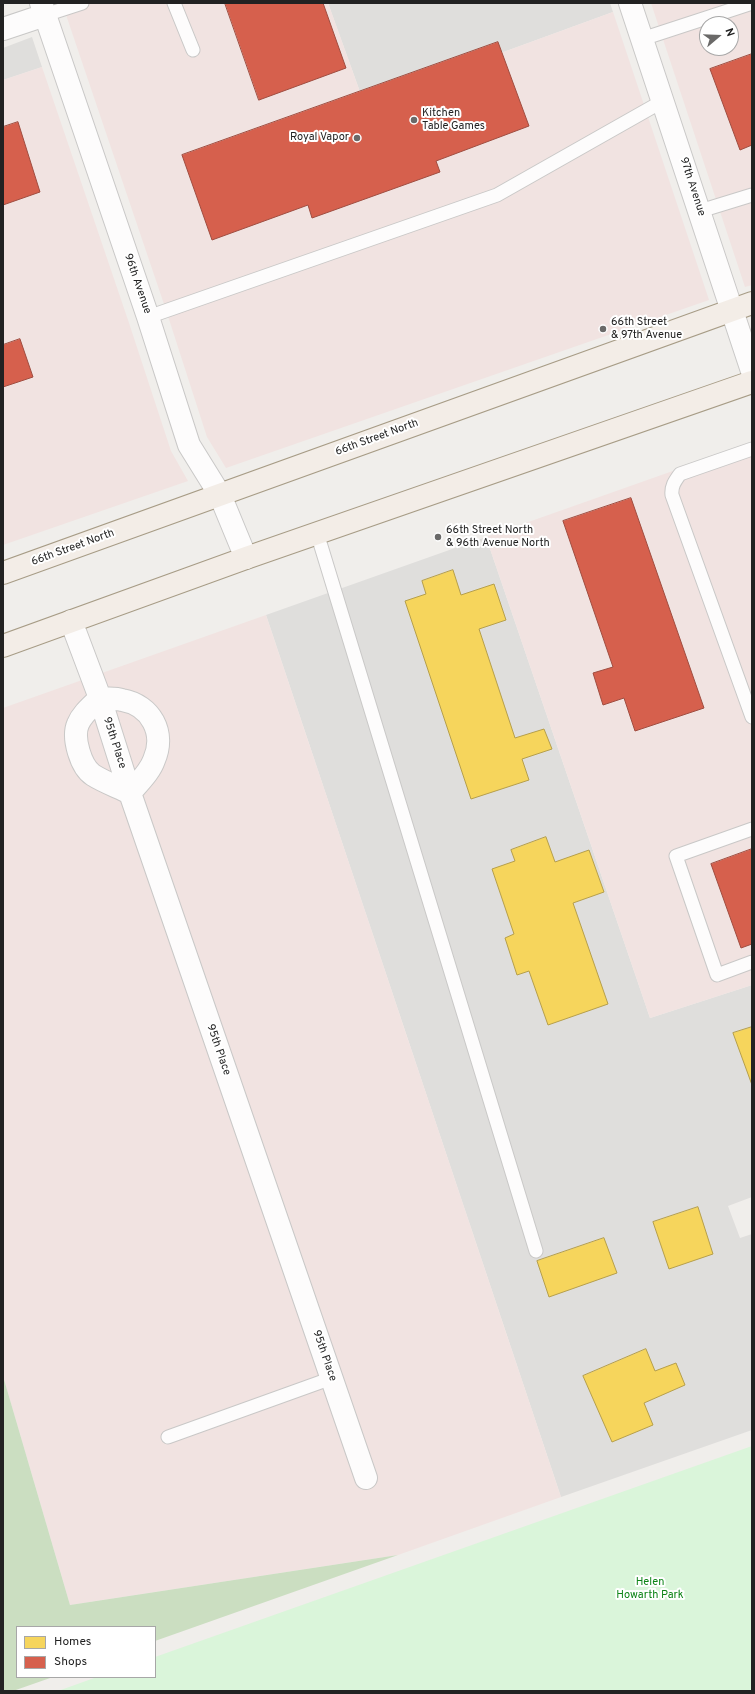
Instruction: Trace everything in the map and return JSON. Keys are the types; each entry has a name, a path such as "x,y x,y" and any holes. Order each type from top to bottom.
{"main road":[{"name":"66th Street North","path":"3,573 742,307"},
{"path":"3,646 246,558 752,382"}],"street":[{"name":"97th Avenue","path":"630,3 700,211 742,307 752,371"},
{"path":"3,29 43,9"},
{"name":"96th Avenue","path":"43,9 148,316 189,445 220,495 246,558"},
{"name":"95th Place","path":"71,621 100,698 130,793 366,1478"},
{"path":"100,698 122,700 139,706 151,717 159,733 158,748 154,762 130,793 92,775 84,765 77,748 77,725 88,710 100,698"}],"lane":[{"path":"43,9 82,3"},
{"path":"174,3 193,50"},
{"path":"642,39 752,3"},
{"path":"148,316 497,195 663,101"},
{"path":"700,211 752,195"},
{"path":"752,449 680,474 674,481 672,494 752,717"},
{"path":"317,534 536,1251"},
{"path":"752,829 676,856 717,975 752,962"},
{"path":"168,1437 332,1378"}],"shaded area":[{"path":"62,3 328,3 364,103 613,12 709,300 226,468 207,437 166,310"},
{"path":"328,3 610,3 613,12 364,103"},
{"path":"651,3 752,3 752,285 745,287"},
{"path":"32,37 42,67 3,80 3,48"},
{"path":"42,67 171,451 188,481 3,545 3,80"},
{"path":"752,443 752,985 650,1018 486,537"},
{"path":"486,537 650,1018 752,985 752,1197 728,1206 740,1238 752,1234 752,1430 561,1497 266,615"},
{"path":"266,615 561,1497 398,1555 70,1605 3,1376 3,708"}],"green space":[{"path":"3,1376 70,1605 398,1555 156,1641 156,1626 16,1626 16,1678 50,1678 13,1691 3,1691"},
{"name":"Helen Howarth Park","path":"752,1446 752,1691 58,1691 94,1678 156,1678 156,1657"}],"building: Homes":[{"path":"453,570 461,595 494,584 506,620 479,629 515,738 544,729 552,749 522,759 529,780 471,799 405,601 426,594 422,581"},
{"path":"546,837 555,862 589,850 604,892 573,903 608,1004 548,1025 529,971 517,975 505,938 514,934 492,869 515,861 511,850"},
{"path":"752,1027 752,1085 733,1033"},
{"path":"698,1207 713,1254 669,1269 653,1222"},
{"path":"604,1238 617,1273 549,1297 537,1261"},
{"path":"646,1349 655,1371 676,1363 685,1385 644,1403 653,1425 612,1442 583,1376"}],"building: Shops":[{"path":"225,3 323,3 346,68 259,100"},
{"path":"498,42 529,126 436,161 440,172 312,218 308,205 212,240 182,155"},
{"path":"752,54 752,145 740,150 710,69"},
{"path":"18,122 40,192 3,205 3,127"},
{"path":"20,339 33,377 3,387 3,345"},
{"path":"631,498 704,708 635,731 624,698 603,705 593,673 613,667 563,521"},
{"path":"752,849 752,944 741,948 711,864"}],"place":[{"name":"Kitchen Table Games","path":"414,120"},
{"name":"Royal Vapor","path":"357,138"},
{"name":"66th Street & 97th Avenue","path":"603,329"},
{"name":"66th Street North & 96th Avenue North","path":"438,537"}]}
